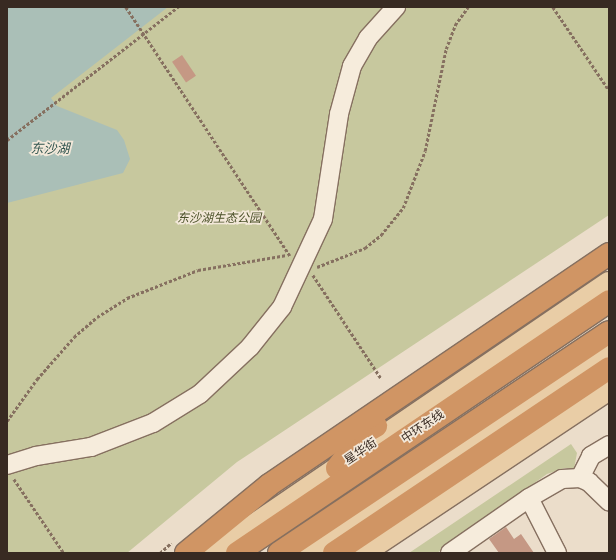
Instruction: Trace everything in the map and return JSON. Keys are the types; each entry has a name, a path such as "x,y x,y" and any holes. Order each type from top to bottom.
{"highway":[{"path":"186,553 238,508 609,254"},
{"path":"337,468 364,433 609,269"},
{"name":"中环东线","path":"237,553 609,301"},
{"name":"中环东线","path":"279,553 609,332"},
{"path":"334,553 609,368"}],"main road":[{"name":"星华街","path":"213,553 609,283"},
{"path":"310,553 609,352"},
{"path":"363,553 609,389"}],"street":[{"path":"9,470 36,456 91,447 123,437 174,412 200,394 224,374 266,328 282,307 323,219 339,114 352,66 368,38 396,7"},
{"path":"580,478 591,456 609,445"},
{"path":"450,553 529,498 562,479 580,478 599,489 609,501"},
{"path":"529,498 558,553"}],"path":[{"path":"126,7 145,33 287,255"},
{"path":"7,140 178,7"},
{"path":"7,421 37,379 74,337 97,317 127,298 198,270 287,255 304,261 312,267 325,265 365,248 381,235 403,208 424,151 446,48 455,25 468,7"},
{"path":"552,7 609,90"},
{"path":"304,261 381,378"},
{"path":"9,470 64,553"}],"green space":[{"name":"东沙湖生态公园","path":"7,7 609,7 609,215 237,462 127,553 7,553"},
{"path":"571,444 577,453 574,469 565,468 547,474 437,553 409,553"}],"water":[{"name":"东沙湖","path":"7,7 168,7 51,98 57,106 117,130 124,140 130,159 123,173 7,203"}],"building":[{"path":"182,55 196,76 186,82 172,62"},
{"path":"506,527 514,539 521,534 534,553 499,553 489,539"}]}
